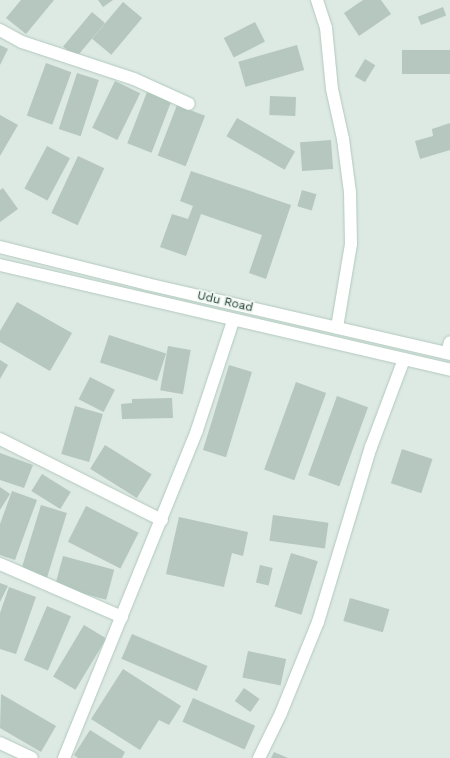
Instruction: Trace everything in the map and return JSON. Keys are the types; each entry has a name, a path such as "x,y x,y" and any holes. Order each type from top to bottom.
{"street":[{"path":"317,0 326,28 332,89 343,139 350,192 351,244 337,328"},
{"path":"0,30 22,42 134,80 189,104"},
{"name":"Udu Road","path":"0,247 146,284 337,328 449,350"},
{"name":"Udu Road","path":"0,265 233,321 450,370"},
{"path":"64,758 162,520 197,430 233,321"},
{"path":"259,758 281,713 318,622 371,447 404,359"},
{"path":"0,438 162,520"},
{"path":"0,564 122,617"},
{"path":"0,743 32,758"}],"building":[{"path":"21,0 54,0 26,34 6,18"},
{"path":"98,0 113,0 103,7"},
{"path":"363,0 381,0 391,14 359,36 344,13"},
{"path":"123,2 142,18 111,55 92,39"},
{"path":"443,7 446,15 421,25 418,17"},
{"path":"92,12 105,23 76,57 63,46"},
{"path":"255,22 265,42 234,57 224,38"},
{"path":"0,45 8,49 0,65"},
{"path":"297,45 304,70 246,87 238,62"},
{"path":"402,50 450,50 450,74 402,74"},
{"path":"365,59 375,65 365,82 355,76"},
{"path":"46,63 71,72 52,125 27,116"},
{"path":"77,73 99,80 81,136 59,129"},
{"path":"115,81 140,93 117,140 92,128"},
{"path":"147,92 171,101 152,153 127,143"},
{"path":"270,96 296,97 295,116 269,115"},
{"path":"177,105 205,116 186,166 158,155"},
{"path":"0,115 18,125 0,156"},
{"path":"237,118 295,152 285,170 226,136"},
{"path":"450,123 450,150 420,159 415,141 433,136 432,129"},
{"path":"331,140 333,169 302,171 300,142"},
{"path":"47,146 70,158 47,201 24,188"},
{"path":"78,156 104,168 78,225 51,213"},
{"path":"191,171 291,205 266,279 249,273 262,235 201,214 186,256 160,247 172,214 188,219 193,206 180,201"},
{"path":"3,188 18,209 0,222 0,190"},
{"path":"302,190 316,194 312,210 297,206"},
{"path":"17,302 72,333 50,371 0,342 0,331"},
{"path":"109,335 166,354 157,381 100,363"},
{"path":"168,346 191,350 183,394 160,390"},
{"path":"0,360 8,365 0,379"},
{"path":"229,365 252,372 226,457 203,450"},
{"path":"90,377 115,390 104,412 79,399"},
{"path":"296,382 326,393 294,480 264,469"},
{"path":"337,396 368,407 339,486 308,475"},
{"path":"172,398 173,418 122,419 121,404 132,403 132,399"},
{"path":"75,406 103,414 89,462 61,454"},
{"path":"105,445 152,474 137,498 90,469"},
{"path":"402,449 432,459 421,493 391,483"},
{"path":"0,453 33,465 24,488 0,480"},
{"path":"42,474 71,492 60,509 31,491"},
{"path":"0,487 10,494 0,510"},
{"path":"12,491 37,500 15,560 0,555 0,524"},
{"path":"41,505 67,513 46,580 21,572"},
{"path":"86,506 139,533 120,568 68,542"},
{"path":"273,515 328,523 325,549 269,541"},
{"path":"179,517 248,532 243,556 232,553 224,587 166,574"},
{"path":"291,553 318,561 301,615 275,607"},
{"path":"63,556 114,570 106,600 55,586"},
{"path":"260,565 273,568 269,585 256,583"},
{"path":"0,583 8,586 0,602"},
{"path":"9,587 36,597 16,654 0,649 0,613"},
{"path":"350,598 389,609 383,632 343,621"},
{"path":"47,606 71,616 48,670 24,660"},
{"path":"84,625 106,638 75,690 53,676"},
{"path":"132,634 207,666 197,691 121,659"},
{"path":"248,651 286,659 281,686 242,677"},
{"path":"123,669 181,706 169,725 159,720 140,750 91,719"},
{"path":"244,688 260,699 250,712 235,701"},
{"path":"1,694 56,726 41,752 0,728"},
{"path":"193,698 255,726 245,749 182,722"},
{"path":"90,730 125,752 122,758 78,758 74,755"},
{"path":"274,752 288,758 271,758"}]}
